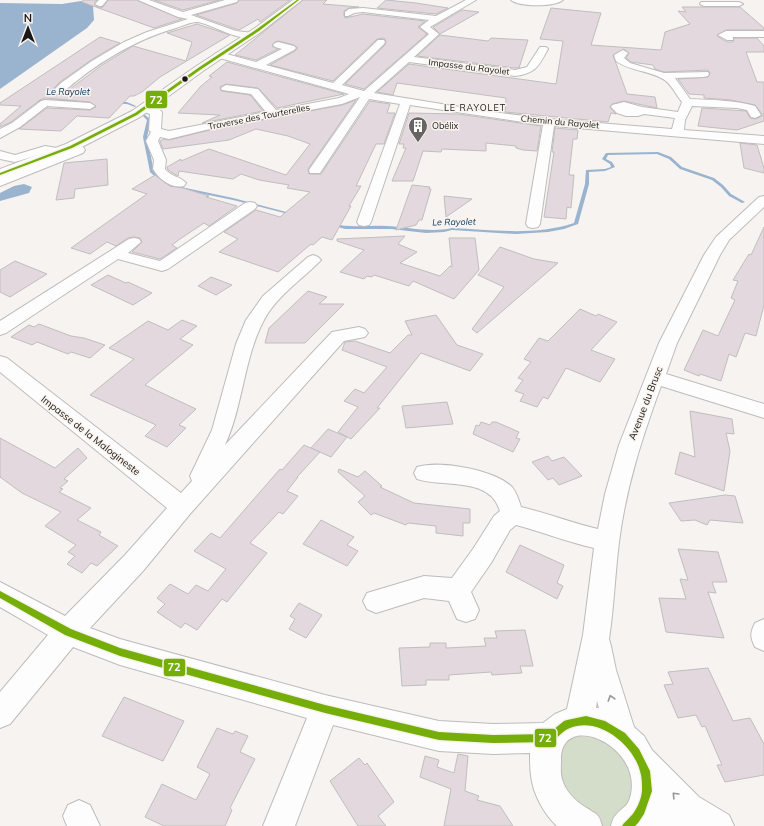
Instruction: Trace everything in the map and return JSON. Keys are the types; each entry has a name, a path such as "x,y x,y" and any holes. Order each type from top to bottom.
{"main road":[{"path":"0,174 78,144 146,109 219,55 250,35 298,0"}],"street":[{"path":"142,0 194,20 234,33 250,35"},
{"path":"181,15 234,0"},
{"name":"Impasse du Rayolet","path":"362,94 407,59 435,34 424,28 472,0"},
{"path":"515,0 534,3 559,0"},
{"path":"702,2 740,4"},
{"path":"702,2 711,11"},
{"path":"348,14 352,11 363,10 438,19"},
{"path":"57,92 66,84 121,46 136,39 194,20"},
{"path":"730,38 722,35 764,34"},
{"path":"334,86 381,42"},
{"path":"258,65 290,48 278,45"},
{"name":"Impasse du Rayolet","path":"407,59 515,73 527,72 532,69 543,49"},
{"path":"623,53 619,55 619,59 627,64 664,76 671,80 686,102 686,109 679,120 678,132"},
{"name":"Chemin du Rayolet","path":"219,55 362,94 406,102 549,122 764,140"},
{"path":"664,76 704,74"},
{"path":"226,88 254,91 274,114"},
{"path":"315,170 362,94"},
{"name":"Traverse des Tourterelles","path":"157,132 160,134 176,133 342,101 362,94"},
{"path":"364,222 406,102"},
{"path":"686,102 737,105 751,108 755,115"},
{"path":"0,134 16,125 45,103 90,106"},
{"path":"146,109 156,112 155,130 157,132 152,141 160,160 159,169 165,177 178,183"},
{"path":"642,110 682,116"},
{"path":"533,224 549,122"},
{"path":"0,165 45,148 53,150"},
{"path":"0,182 79,150"},
{"path":"0,155 15,160"},
{"name":"Avenue du Brusc","path":"577,720 582,707 596,635 607,541 616,494 629,445 668,343 712,255 723,237 764,200"},
{"path":"116,254 162,266 250,206"},
{"path":"0,329 134,242"},
{"path":"182,507 205,469 222,430 245,344 255,320 269,300 313,260"},
{"path":"0,714 68,632 134,563 182,507 338,336 358,333"},
{"name":"Impasse de la Malogineste","path":"0,362 182,507"},
{"path":"654,377 764,411"},
{"path":"425,473 450,474 471,478 490,485 504,494 512,514"},
{"path":"512,514 547,523 565,531 607,541"},
{"path":"376,600 424,587 462,600 482,556 502,523 512,514"},
{"path":"0,594 68,632 120,652 325,709 439,736 493,739 550,738"},
{"path":"764,632 764,638"},
{"name":"Avenue du Brusc","path":"596,635 602,670 622,735"},
{"path":"279,826 325,709"},
{"path":"574,822 553,795 546,780 544,765 545,750 550,738 558,729 567,723 577,720 589,720 600,722 612,727 622,735 633,746 642,761 688,808 718,826"},
{"path":"632,822 644,806 648,791 642,761"},
{"path":"632,822 670,821 692,826"}],"green space":[{"path":"577,720 641,761 627,826 586,826 545,750"}],"water":[{"path":"81,1 93,6 94,20 87,28 0,89 0,3 62,4"},
{"path":"24,184 32,187 29,193 0,201 0,193 14,186"}],"building":[{"path":"83,0 97,0 94,4 99,8 103,7 108,0 137,0 182,19 154,28 82,2"},
{"path":"154,0 220,0 183,10"},
{"path":"239,0 290,0 260,22 258,19 239,30 196,15 237,3"},
{"path":"303,0 327,0 323,4 359,7 349,8 344,11 345,18 363,14 425,21 418,27 427,34 364,89 345,84 385,45 386,41 384,38 377,39 333,81 270,65 295,51 298,48 294,45 278,41 275,42 272,46 278,49 256,60 235,55"},
{"path":"386,0 448,8 436,14 377,8"},
{"path":"682,7 740,7 764,28 764,30 726,30 717,36 727,42 733,42 734,38 757,38 764,46 764,52 746,52 757,82 764,82 764,121 737,130 698,126 702,108 746,111 750,118 755,119 762,116 762,114 755,105 731,100 704,98 704,95 689,94 678,79 708,77 710,73 708,70 664,72 655,69 653,65 631,62 626,58 629,53 624,49 613,55 627,94 655,97 657,108 624,101 612,104 610,107 616,114 611,113 608,122 505,112 506,98 397,83 393,95 377,92 409,64 556,84 563,41 540,39 551,8 601,13 591,45 661,50 665,32 690,24 678,11 686,12"},
{"path":"462,10 479,12 440,34 433,27"},
{"path":"197,24 230,35 160,77 142,92 134,96 130,96 109,118 77,116 61,131 19,129 47,108 90,110 96,107 90,102 45,98 40,100 11,122 0,127 0,124 21,106 0,105 0,103 100,37 120,43 91,60 60,82 51,91 52,95 62,95 102,65 133,46 186,61 192,42 167,33"},
{"path":"440,35 488,41 491,38 528,40 519,68 417,56"},
{"path":"227,62 344,94 277,108 258,88 226,84 220,87 221,91 250,95 263,111 202,123 220,115 178,113 201,86 212,77 209,76"},
{"path":"356,100 308,169 309,174 321,174 370,101 390,104 387,113 395,113 384,144 376,144 356,186 361,186 332,240 322,237 313,245 311,244 278,272 219,252 238,239 224,232 256,210 280,217 310,192 287,188 289,185 259,180 241,174 233,179 179,171 178,176 168,170 167,167 181,159 181,161 209,149 286,175 310,144 288,136 256,129 229,140 163,149 160,141 214,129 342,105"},
{"path":"409,113 458,114 541,126 537,151 523,150 516,148 516,146 486,143 486,151 442,149 441,152 423,151 413,181 392,181 406,148 403,148 404,144 399,144"},
{"path":"555,128 578,130 577,139 573,139 569,175 574,175 571,208 567,207 566,219 544,217 554,152 552,152"},
{"path":"740,143 757,145 764,168 764,173 744,168"},
{"path":"107,159 108,185 75,189 74,198 56,200 64,163"},
{"path":"155,175 170,186 183,188 209,196 206,197 237,206 209,226 204,223 180,239 172,245 177,248 160,259 132,252 142,242 140,238 134,237 128,238 116,246 107,242 90,254 71,248 147,194 132,189"},
{"path":"412,185 430,187 429,189 431,189 422,220 419,220 416,225 396,230"},
{"path":"444,196 472,199 446,217"},
{"path":"764,227 764,305 756,336 745,333 736,357 729,354 721,381 700,374 699,376 684,370 703,330 718,336 735,300 731,298 738,281 733,280 749,254 751,255"},
{"path":"405,236 398,244 417,252 400,263 440,276 450,266 452,267 449,238 475,238 479,270 454,299 413,281 409,286 374,275 372,277 367,276 364,279 340,272 364,250 337,241 337,239"},
{"path":"500,247 534,259 558,263 477,333 472,329 504,287 478,275"},
{"path":"15,261 47,274 10,297 0,292 0,270"},
{"path":"108,275 152,293 133,305 91,285"},
{"path":"211,277 232,285 216,295 198,286"},
{"path":"308,291 327,297 319,304 344,304 305,343 265,343 269,328"},
{"path":"580,309 596,316 598,314 617,322 591,350 615,359 600,382 566,368 548,399 543,397 537,407 520,401 524,394 515,391 523,380 518,378 531,362 524,359 539,338 548,341"},
{"path":"436,315 457,345 483,354 470,371 421,353 377,408 380,408 351,439 338,432 358,407 344,401 355,389 364,393 387,367 342,350 345,342 355,341 390,353 408,335 412,335 405,321"},
{"path":"182,320 197,326 180,339 193,345 145,385 196,409 179,425 186,428 167,447 145,436 156,425 90,395 134,359 109,348 148,321 168,330"},
{"path":"39,324 71,336 84,338 105,345 90,358 71,352 68,354 37,342 32,345 11,337 29,325 34,327"},
{"path":"447,402 453,424 406,428 402,406"},
{"path":"690,411 732,419 734,434 726,433 730,451 724,491 675,474 680,452 695,457"},
{"path":"481,422 490,425 492,422 496,422 519,432 516,438 520,439 513,452 473,434 476,425 479,426"},
{"path":"328,429 347,437 331,457 311,448"},
{"path":"0,438 55,468 78,448 87,458 64,479 68,481 60,488 63,489 59,492 91,508 77,520 101,532 99,535 118,546 97,566 91,563 82,573 67,564 75,556 68,552 76,545 45,526 61,512 22,493 0,477"},
{"path":"304,445 320,452 297,477 287,491 298,496 283,514 279,512 250,543 267,553 227,602 222,599 197,630 185,623 181,628 157,612 165,604 157,598 170,584 188,594 196,585 208,591 226,569 194,551 211,533 220,538 280,469 282,470"},
{"path":"548,456 552,461 564,457 582,476 559,485 553,478 548,480 532,462"},
{"path":"339,469 358,477 365,471 382,486 380,487 414,503 470,509 470,523 463,523 463,536 436,533 436,526 408,523 406,525 374,513 371,515 358,502 365,496 338,472"},
{"path":"725,495 735,496 743,523 710,520 707,525 695,520 681,521 669,503"},
{"path":"321,520 354,537 347,545 358,551 347,566 303,544"},
{"path":"520,545 564,565 557,583 563,586 557,599 506,572"},
{"path":"678,549 718,552 727,582 712,582 716,593 708,592 724,638 666,632 659,598 686,599 680,579 688,580"},
{"path":"299,603 322,615 306,638 289,629 295,619 290,616"},
{"path":"525,630 533,666 520,666 522,673 492,675 491,672 449,675 449,680 426,680 426,685 402,686 399,648 430,647 430,643 446,643 446,648 486,646 484,638 497,638 495,631"},
{"path":"708,668 733,721 750,718 764,744 764,775 725,782 717,765 722,765 705,726 702,727 696,715 678,718 664,685 673,684 668,672"},
{"path":"124,697 184,721 163,761 102,736"},
{"path":"217,728 233,734 235,731 248,736 240,752 255,759 230,808 232,810 225,826 164,826 145,817 162,784 196,800 210,774 197,767"},
{"path":"458,754 468,756 465,791 479,796 477,800 500,806 513,826 444,826 451,789 420,777 425,756 439,760 437,767 454,773"},
{"path":"359,758 365,765 367,763 394,802 378,816 386,826 358,826 330,781"}],"waterway":[{"name":"Le Rayolet","path":"32,101 77,100"},
{"name":"Le Rayolet","path":"116,103 127,103 135,106"},
{"name":"Le Rayolet","path":"144,115 149,120 145,137 152,172 166,185 233,199 292,214"},
{"name":"Le Rayolet","path":"333,225 351,228 391,227 435,232 452,229 499,232 532,232 562,228 576,224 587,184 587,171 605,170 613,167 611,163 604,159 607,154 657,153 670,158 681,168 713,179 730,195 743,202"}],"transit line":[{"name":"72","path":"0,174 71,147 136,114 199,69 258,30 298,0"},
{"name":"72","path":"0,594 68,632 120,652 325,709 439,736 493,739 550,738 567,724 586,720 605,725 622,736 636,752 645,771 647,791 641,811 635,820 627,826"}],"place":[{"name":"Obélix","path":"418,143"}],"district":[{"name":"LE RAYOLET","path":"475,108"}]}
